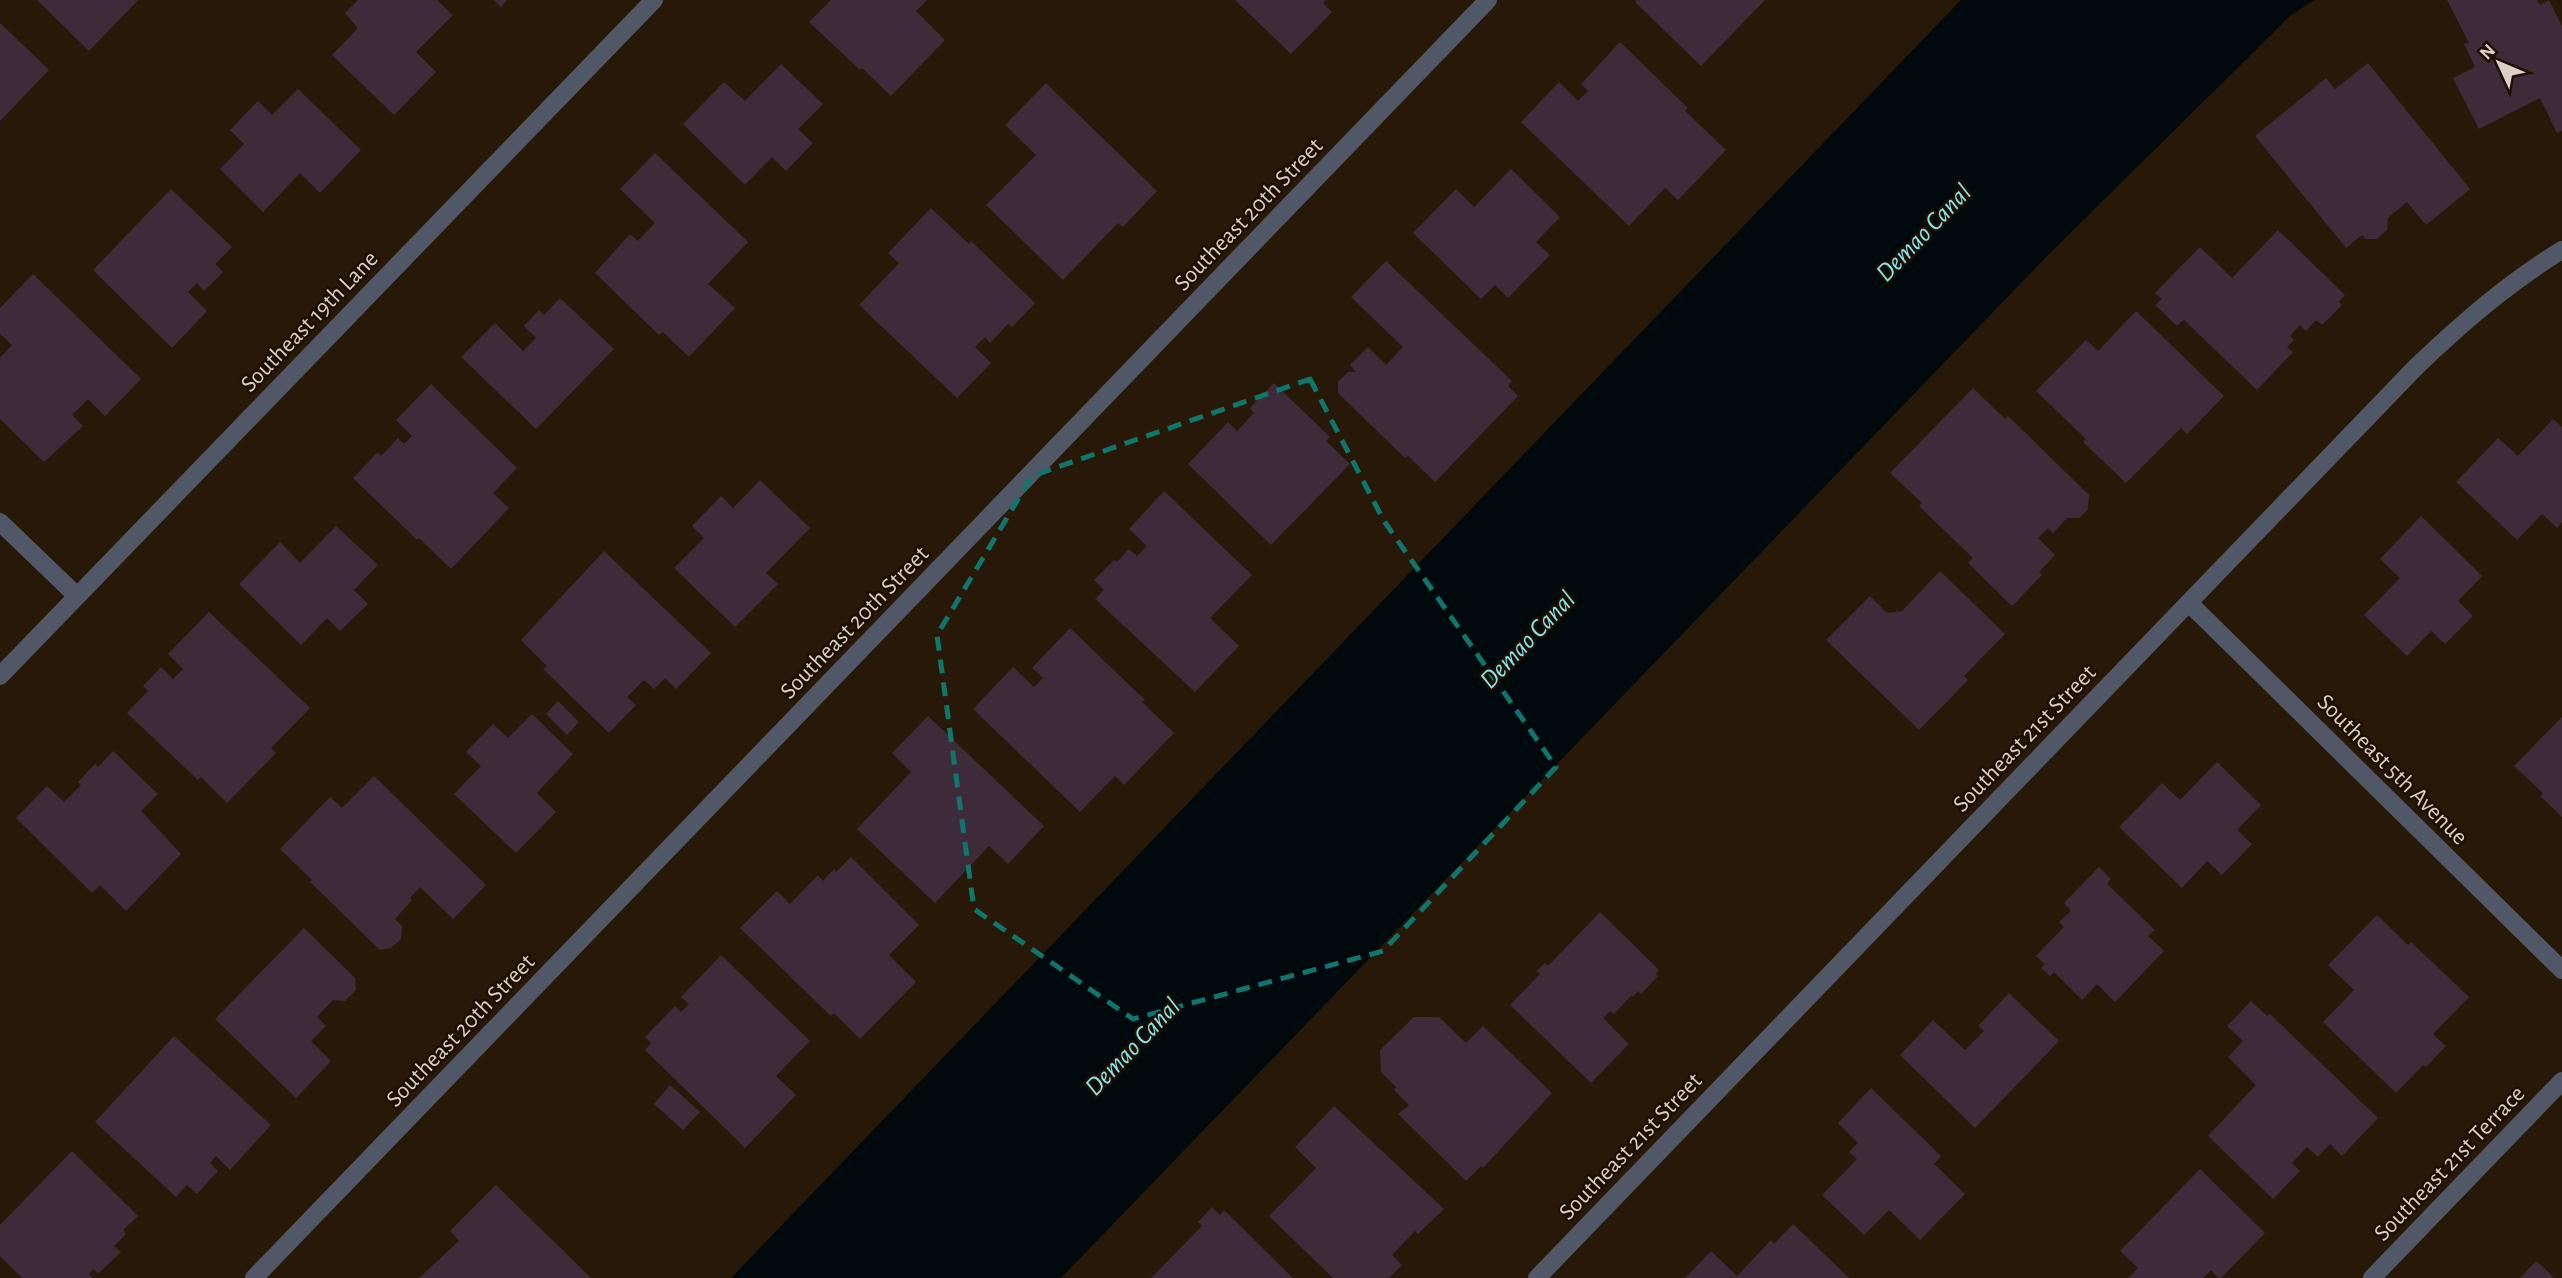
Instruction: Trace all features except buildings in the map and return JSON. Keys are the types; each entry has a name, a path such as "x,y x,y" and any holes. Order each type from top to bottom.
{"street":[{"name":"Southeast 19th Lane","path":"0,676 654,0"},
{"name":"Southeast 20th Street","path":"254,1278 1488,0"},
{"name":"Southeast 21st Street","path":"1537,1278 2416,367 2470,316 2529,270 2562,250"},
{"path":"0,523 77,596"},
{"name":"Southeast 5th Avenue","path":"2189,603 2562,970"},
{"name":"Southeast 21st Terrace","path":"2372,1278 2562,1081"}],"highlighted area":[{"path":"1310,379 1384,521 1556,767 1383,951 1133,1019 974,909 937,635 1032,476"}],"water":[{"name":"Demao Canal","path":"1961,0 2314,0 2290,16 2049,254 1061,1278 731,1278"}]}
